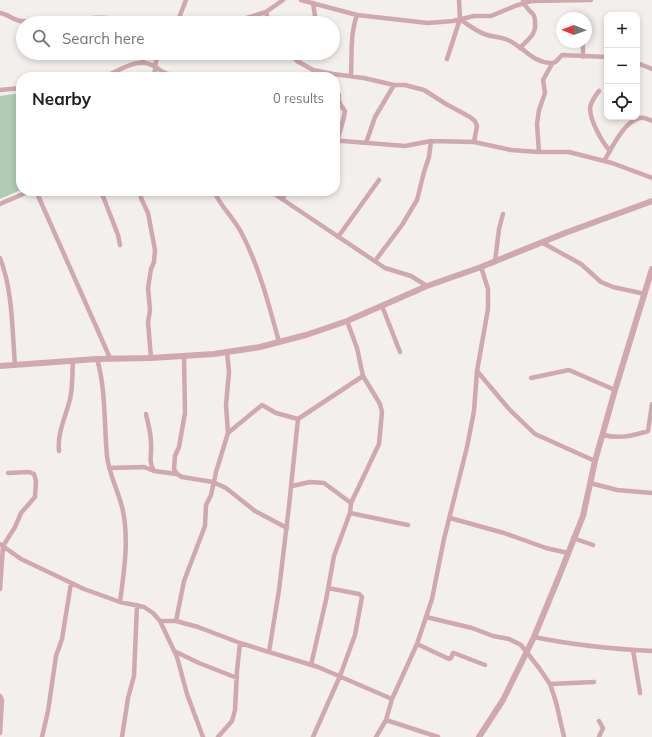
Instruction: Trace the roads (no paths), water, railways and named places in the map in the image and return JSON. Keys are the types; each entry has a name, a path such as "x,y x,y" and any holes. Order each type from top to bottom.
{"street":[{"path":"180,16 186,0"},
{"path":"253,16 266,12 283,0"},
{"path":"301,0 357,15 428,23 474,16 491,16 523,1 591,0"},
{"path":"447,59 460,19 459,0"},
{"path":"520,48 534,33 536,25 533,13 528,10 523,1"},
{"path":"313,3 315,16"},
{"path":"266,12 267,16"},
{"path":"0,13 6,14 16,20"},
{"path":"351,76 352,34 353,25 357,15"},
{"path":"460,19 484,34 508,40 530,57 552,64"},
{"path":"583,48 583,57"},
{"path":"539,152 537,124 539,110 545,94 543,80 552,64 555,63 562,55 604,57"},
{"path":"155,72 157,60"},
{"path":"296,60 313,70 320,72"},
{"path":"116,72 126,67 144,63 150,64 162,72"},
{"path":"640,64 652,69"},
{"path":"340,76 364,78 394,86 405,85 424,90 475,121 477,126 474,142"},
{"path":"366,143 375,117 394,86"},
{"path":"0,90 16,88"},
{"path":"599,91 590,108 602,142 610,151"},
{"path":"340,105 345,111 340,131"},
{"path":"604,161 626,126 631,121 642,118 652,120"},
{"path":"340,141 405,146 431,141 474,142 504,149 539,152 570,152 604,161 652,178"},
{"path":"375,262 402,225 417,200 429,157 431,141"},
{"path":"338,237 380,180"},
{"path":"0,204 18,196"},
{"path":"38,196 110,358"},
{"path":"103,196 118,235 120,245"},
{"path":"141,196 148,213 155,250 148,288 150,310 148,322 151,358"},
{"path":"216,196 240,232 258,269 279,342"},
{"path":"278,196 375,262 385,268 411,276 426,286"},
{"path":"0,366 110,358 184,356 247,350 279,342 306,335 346,321 426,286 495,262 541,242 652,201"},
{"path":"495,262 499,229 503,214"},
{"path":"541,242 581,264 602,282 613,287 645,294"},
{"path":"0,258 5,270 15,365"},
{"path":"376,737 386,720 392,699 426,617 435,587 442,546 469,438 474,411 477,371 488,309 488,289 481,267"},
{"path":"479,737 502,700 534,637 583,516 595,461 652,269"},
{"path":"382,306 400,352"},
{"path":"311,665 334,556 350,513 351,503 379,444 382,421 380,404 362,376 357,348 346,321"},
{"path":"176,621 184,581 203,530 206,504 228,433 226,405 229,372 227,352"},
{"path":"177,474 174,469 174,463 179,447 185,413 184,356"},
{"path":"97,359 100,369 109,468 123,511 125,526 124,573 120,602"},
{"path":"59,451 58,442 71,396 73,361"},
{"path":"531,378 569,370 615,390"},
{"path":"477,371 509,409 535,434 595,461"},
{"path":"228,433 262,405 276,413 298,418 362,376"},
{"path":"603,435 612,437 627,437 648,431 652,404"},
{"path":"146,414 152,446 150,465 154,471"},
{"path":"269,652 287,528 298,418"},
{"path":"109,468 144,468 177,474 182,477 214,482 226,488 260,514 287,528"},
{"path":"0,589 2,545 15,527 21,513 35,497 36,481 34,474 29,472 8,473"},
{"path":"292,486 310,482 324,483 351,503"},
{"path":"590,483 617,490 652,493"},
{"path":"350,513 408,525"},
{"path":"450,518 510,535 546,548 568,553"},
{"path":"573,538 593,545"},
{"path":"2,545 21,559 71,583 100,596 137,606 153,613 160,622 177,657 187,694 203,737"},
{"path":"42,737 48,711 56,656 62,639 71,583"},
{"path":"313,737 340,676 355,635 362,597 360,594 328,588"},
{"path":"122,737 128,698 134,676 137,606"},
{"path":"426,617 472,628 493,636 509,639 521,645 550,684 556,702 560,726 564,737"},
{"path":"160,622 176,621 198,627 240,644 311,665 392,699"},
{"path":"534,637 568,644 612,649 652,651"},
{"path":"218,737 228,726 234,716 240,644"},
{"path":"416,644 449,659 454,653 485,665"},
{"path":"633,650 640,693"},
{"path":"174,651 237,678"},
{"path":"550,684 594,682"},
{"path":"0,696 2,700 0,733"},
{"path":"386,720 438,737"},
{"path":"598,721 603,728 599,737"}]}
